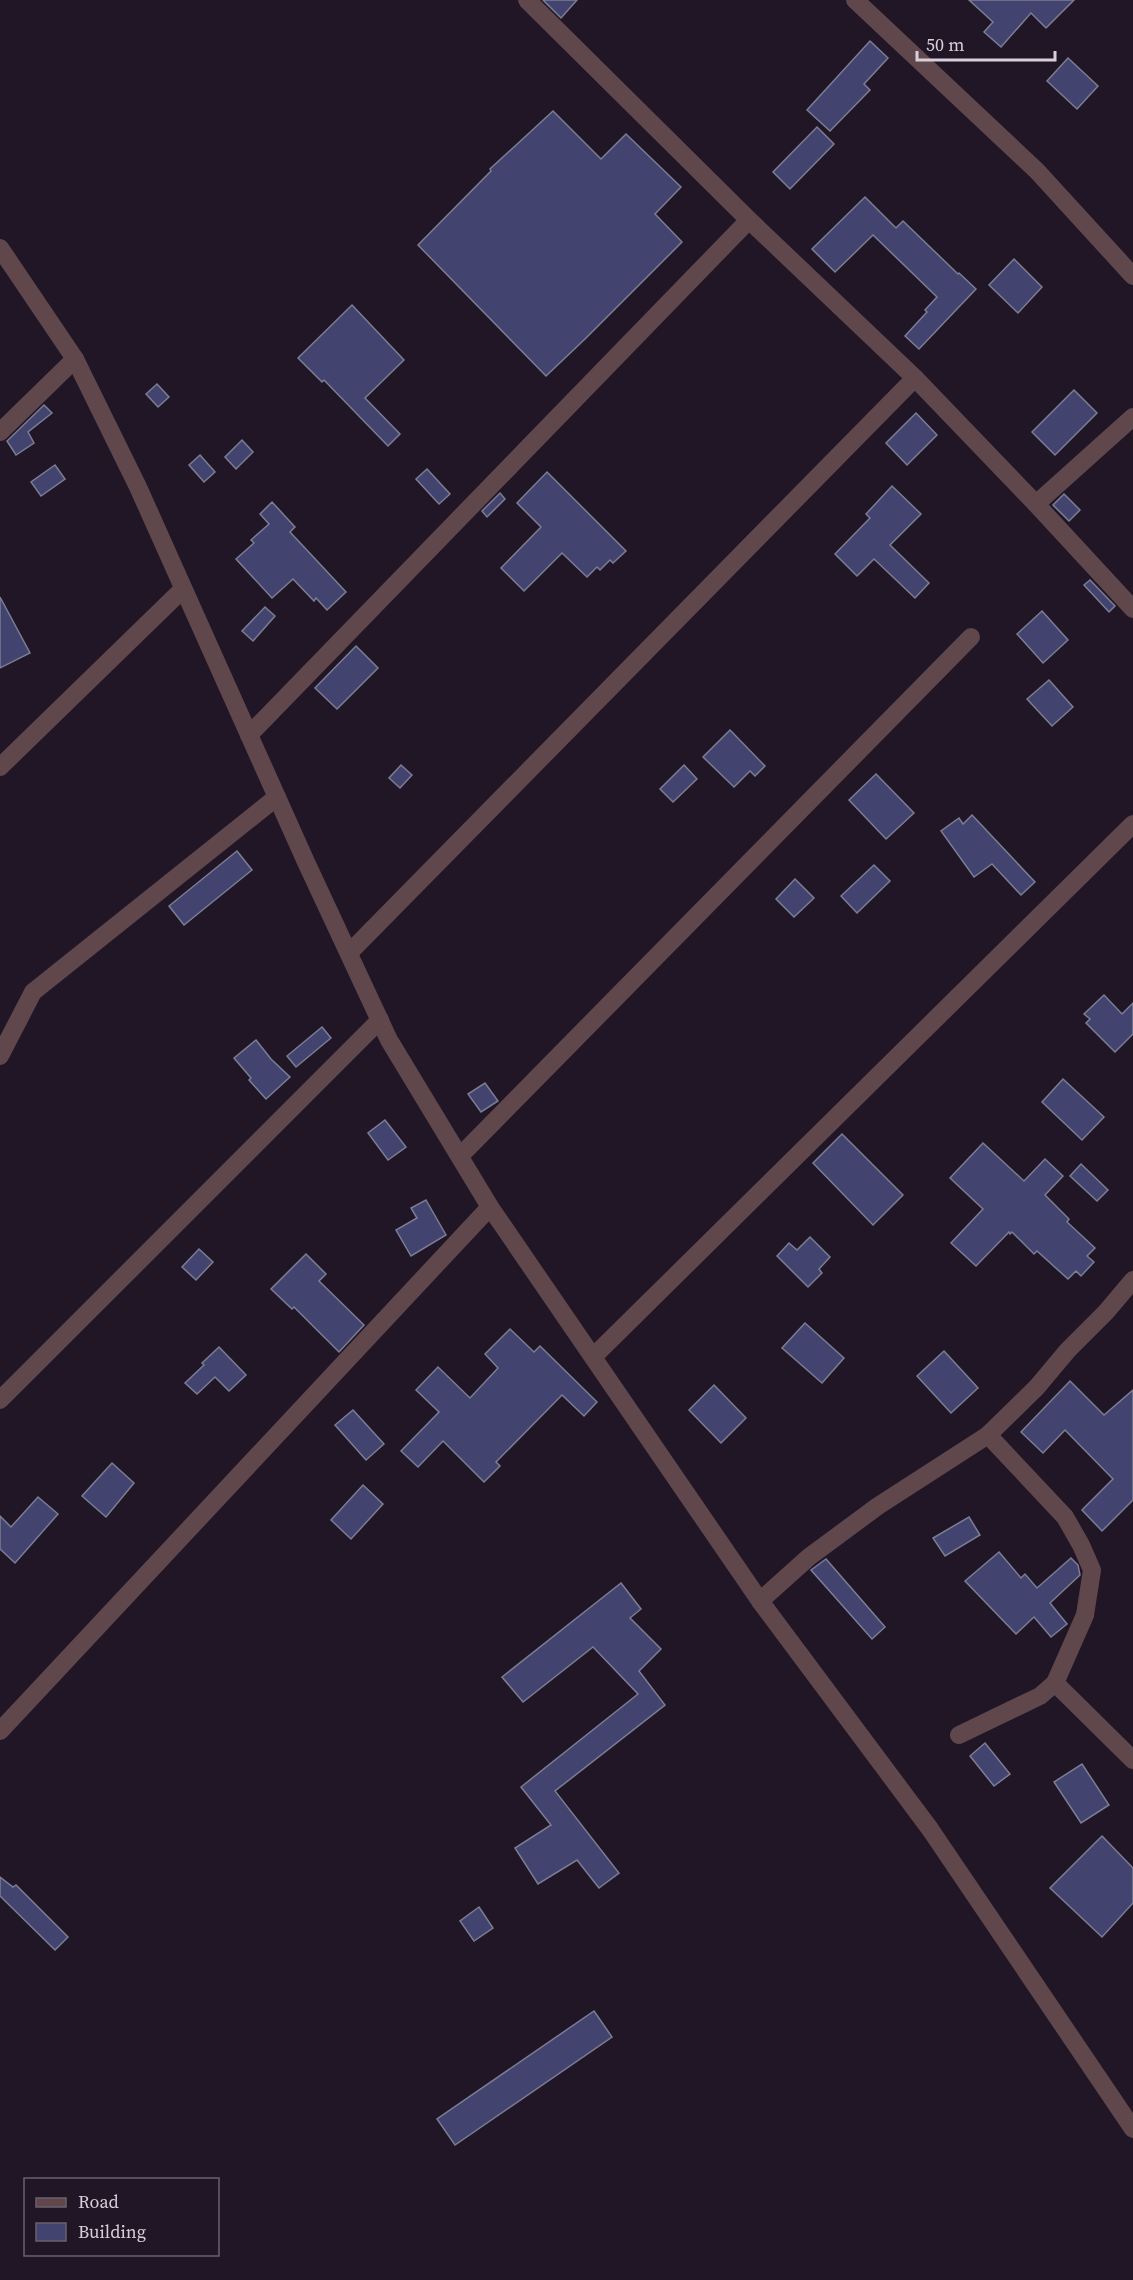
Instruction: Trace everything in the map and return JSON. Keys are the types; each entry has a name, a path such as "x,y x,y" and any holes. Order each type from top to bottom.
{"street":[{"path":"527,0 749,220 915,378 1133,609"},
{"path":"855,0 1036,171 1133,276"},
{"path":"249,735 749,220"},
{"path":"0,248 75,359 138,488 389,1040 490,1207 760,1600 930,1829 1133,2129"},
{"path":"0,432 75,359"},
{"path":"349,953 915,378"},
{"path":"1036,504 1133,417"},
{"path":"0,767 183,589"},
{"path":"460,1156 971,638"},
{"path":"0,1056 33,992 277,797"},
{"path":"594,1356 1133,824"},
{"path":"0,1400 380,1020"},
{"path":"0,1731 490,1207"},
{"path":"760,1600 808,1557 869,1513 988,1435 1037,1387 1133,1280"},
{"path":"959,1736 1040,1696 1055,1683 1085,1615 1092,1570 1065,1517 988,1435"},
{"path":"1055,1683 1133,1760"}],"building":[{"path":"543,0 577,0 561,18"},
{"path":"969,0 1074,0 1046,28 1031,13 1001,47 984,32 993,22"},
{"path":"870,41 888,58 864,84 870,90 830,131 807,110"},
{"path":"1068,58 1098,86 1077,109 1047,81"},
{"path":"553,111 601,159 626,134 681,187 655,214 682,242 546,376 418,245 491,171 490,169"},
{"path":"817,127 834,144 790,189 773,172"},
{"path":"865,197 896,228 903,221 976,289 919,349 905,336 937,297 873,235 835,272 812,249"},
{"path":"1014,259 1042,287 1018,313 989,285"},
{"path":"352,305 404,360 365,398 400,434 388,446 324,380 322,382 298,358"},
{"path":"157,384 169,397 158,407 146,394"},
{"path":"1074,390 1097,413 1055,455 1032,432"},
{"path":"44,405 52,413 28,432 34,443 16,455 7,441"},
{"path":"916,413 937,435 907,465 886,443"},
{"path":"242,440 253,452 236,469 225,457"},
{"path":"200,455 215,472 204,482 189,465"},
{"path":"55,465 65,479 41,496 31,482"},
{"path":"427,469 450,494 439,504 416,479"},
{"path":"547,472 626,551 613,563 610,560 600,570 597,567 587,577 562,553 524,591 501,568 541,527 517,503"},
{"path":"892,486 921,514 890,545 929,583 915,598 874,559 857,576 835,554 870,518 866,514"},
{"path":"500,493 505,499 487,517 482,511"},
{"path":"1064,494 1080,510 1069,521 1053,505"},
{"path":"272,502 295,527 290,532 346,592 327,610 316,598 314,601 293,579 272,598 236,559 254,543 251,540 269,524 260,514"},
{"path":"1090,580 1115,606 1109,612 1084,585"},
{"path":"0,597 30,653 0,668"},
{"path":"265,607 275,616 253,641 242,631"},
{"path":"1042,611 1068,640 1043,663 1017,634"},
{"path":"356,646 378,668 337,709 315,688"},
{"path":"1049,680 1073,707 1052,726 1027,699"},
{"path":"730,730 765,766 755,776 750,771 734,787 703,757"},
{"path":"401,765 412,775 400,788 389,778"},
{"path":"684,765 697,779 673,802 660,789"},
{"path":"876,774 914,813 886,839 849,800"},
{"path":"972,815 1035,882 1021,895 992,864 974,877 941,831 959,818 963,824"},
{"path":"237,851 252,870 184,925 169,906"},
{"path":"874,865 890,881 857,913 841,896"},
{"path":"795,879 814,898 794,917 776,899"},
{"path":"1104,995 1122,1014 1133,1003 1133,1034 1115,1052 1086,1023 1090,1019 1084,1014"},
{"path":"322,1027 331,1038 296,1067 287,1056"},
{"path":"256,1040 271,1059 290,1077 266,1099 234,1058"},
{"path":"1063,1079 1104,1117 1082,1140 1042,1102"},
{"path":"485,1083 498,1101 481,1112 468,1094"},
{"path":"385,1120 406,1147 388,1160 368,1133"},
{"path":"842,1134 903,1195 873,1225 813,1163"},
{"path":"983,1143 1024,1181 1045,1159 1063,1176 1045,1195 1069,1219 1067,1222 1095,1248 1087,1256 1094,1262 1081,1276 1076,1271 1068,1279 1037,1251 1034,1254 1012,1232 1010,1234 1009,1232 976,1266 951,1243 983,1209 950,1178"},
{"path":"1081,1164 1108,1190 1097,1201 1070,1176"},
{"path":"426,1200 446,1235 411,1256 396,1230 417,1218 411,1208"},
{"path":"810,1237 830,1257 819,1269 822,1273 808,1287 777,1256 789,1243 797,1250"},
{"path":"199,1249 213,1262 196,1280 182,1267"},
{"path":"306,1254 326,1274 319,1281 364,1325 339,1352 294,1307 292,1309 271,1289"},
{"path":"805,1323 844,1358 822,1383 782,1348"},
{"path":"510,1329 534,1352 540,1346 597,1402 584,1416 562,1395 496,1462 500,1466 484,1482 443,1441 418,1467 401,1451 439,1412 416,1390 438,1367 470,1398 498,1368 485,1354"},
{"path":"219,1347 246,1375 229,1391 215,1377 197,1394 185,1383"},
{"path":"944,1351 978,1388 951,1413 917,1376"},
{"path":"1070,1381 1104,1415 1133,1390 1133,1500 1102,1531 1082,1510 1113,1479 1065,1430 1043,1453 1021,1432"},
{"path":"714,1385 746,1418 721,1443 689,1410"},
{"path":"353,1410 384,1444 366,1460 335,1425"},
{"path":"112,1463 134,1483 106,1517 82,1496"},
{"path":"363,1485 383,1504 351,1539 331,1520"},
{"path":"38,1497 58,1514 15,1563 0,1549 0,1516 11,1527"},
{"path":"969,1517 980,1535 945,1556 933,1538"},
{"path":"999,1552 1021,1578 1025,1574 1037,1588 1071,1558 1078,1565 1080,1575 1050,1603 1067,1624 1051,1637 1034,1617 1016,1634 965,1581"},
{"path":"826,1559 885,1627 872,1639 811,1570"},
{"path":"621,1583 641,1609 630,1618 661,1649 639,1671 665,1705 555,1791 619,1873 599,1888 577,1860 538,1884 515,1848 551,1825 521,1787 638,1694 593,1647 523,1702 502,1677"},
{"path":"985,1743 1010,1774 994,1786 970,1756"},
{"path":"1082,1764 1109,1805 1081,1823 1054,1782"},
{"path":"1102,1836 1133,1868 1133,1903 1102,1937 1050,1888"},
{"path":"0,1877 13,1887 16,1885 68,1937 55,1950 0,1896"},
{"path":"479,1907 493,1928 474,1941 460,1921"},
{"path":"594,2011 612,2037 455,2145 437,2119"}]}
